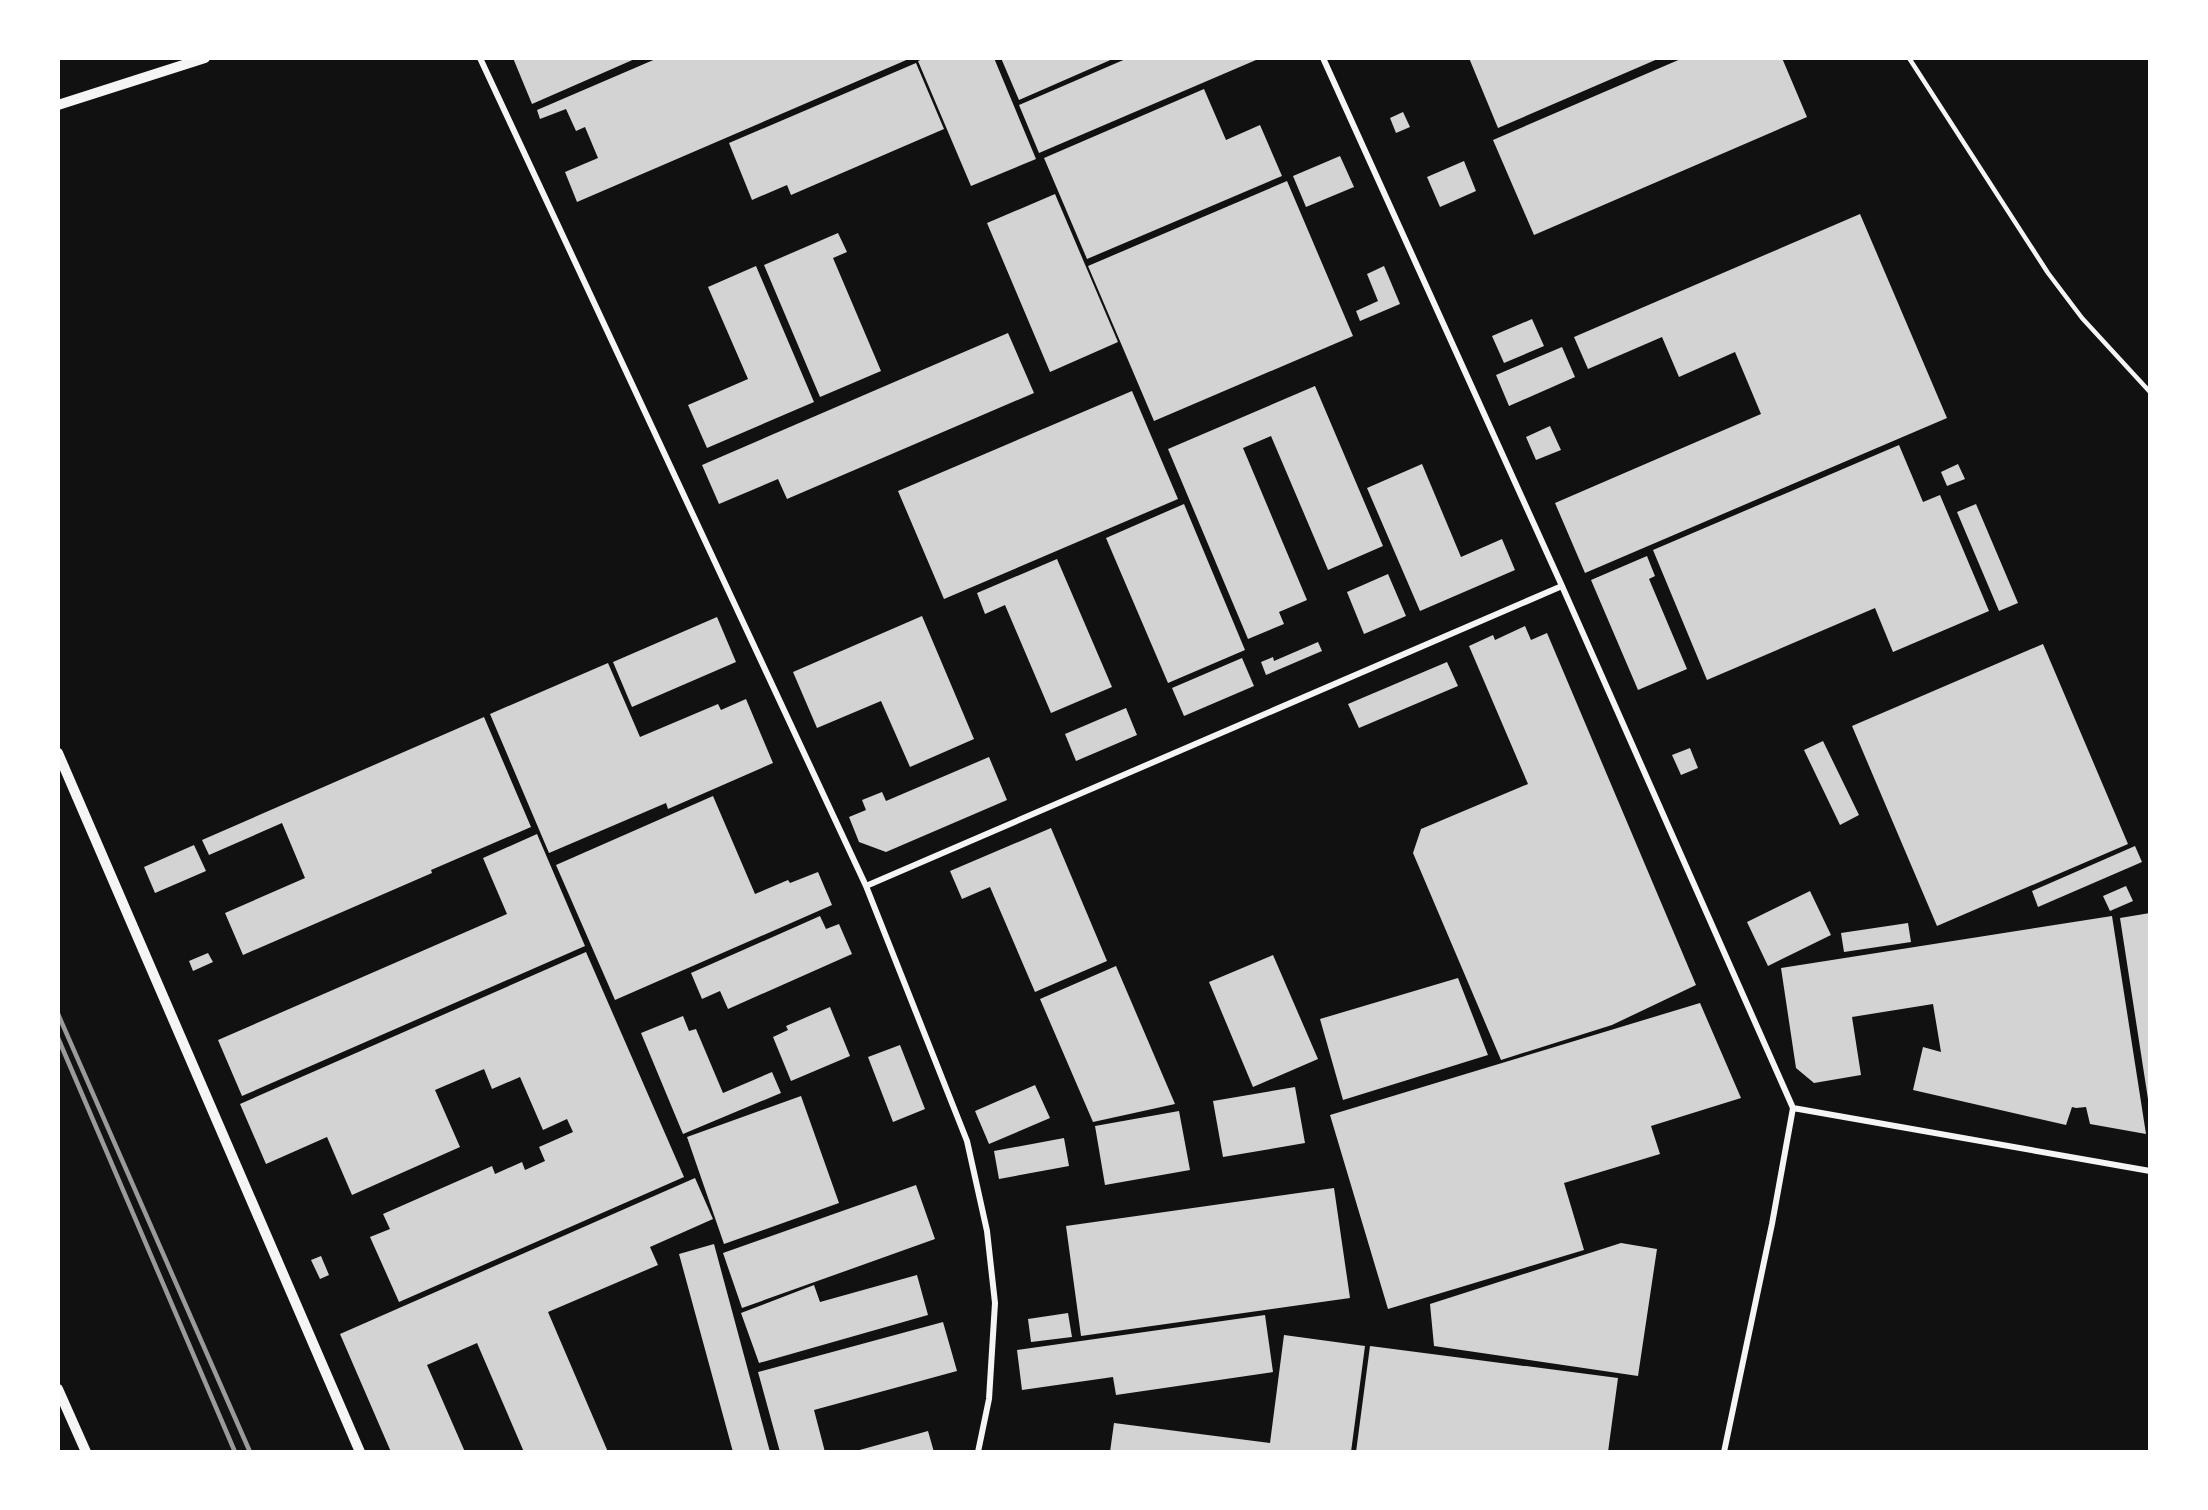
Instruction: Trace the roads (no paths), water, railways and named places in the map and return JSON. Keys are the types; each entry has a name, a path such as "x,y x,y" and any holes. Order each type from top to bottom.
{"street":[{"path":"58,105 205,58"},
{"path":"480,58 866,886 968,1141 987,1231 995,1303 989,1399 978,1452"},
{"path":"1323,58 1562,586 1793,1108 1772,1224 1724,1452"},
{"path":"866,886 1562,586"},
{"path":"58,753 360,1452"},
{"path":"1793,1108 2150,1171"},
{"path":"58,1389 86,1452"}],"lane":[{"path":"1909,58 2048,273 2082,318 2150,392"}],"railway":[{"path":"58,1014 250,1452"},
{"path":"58,1038 235,1452"}]}
